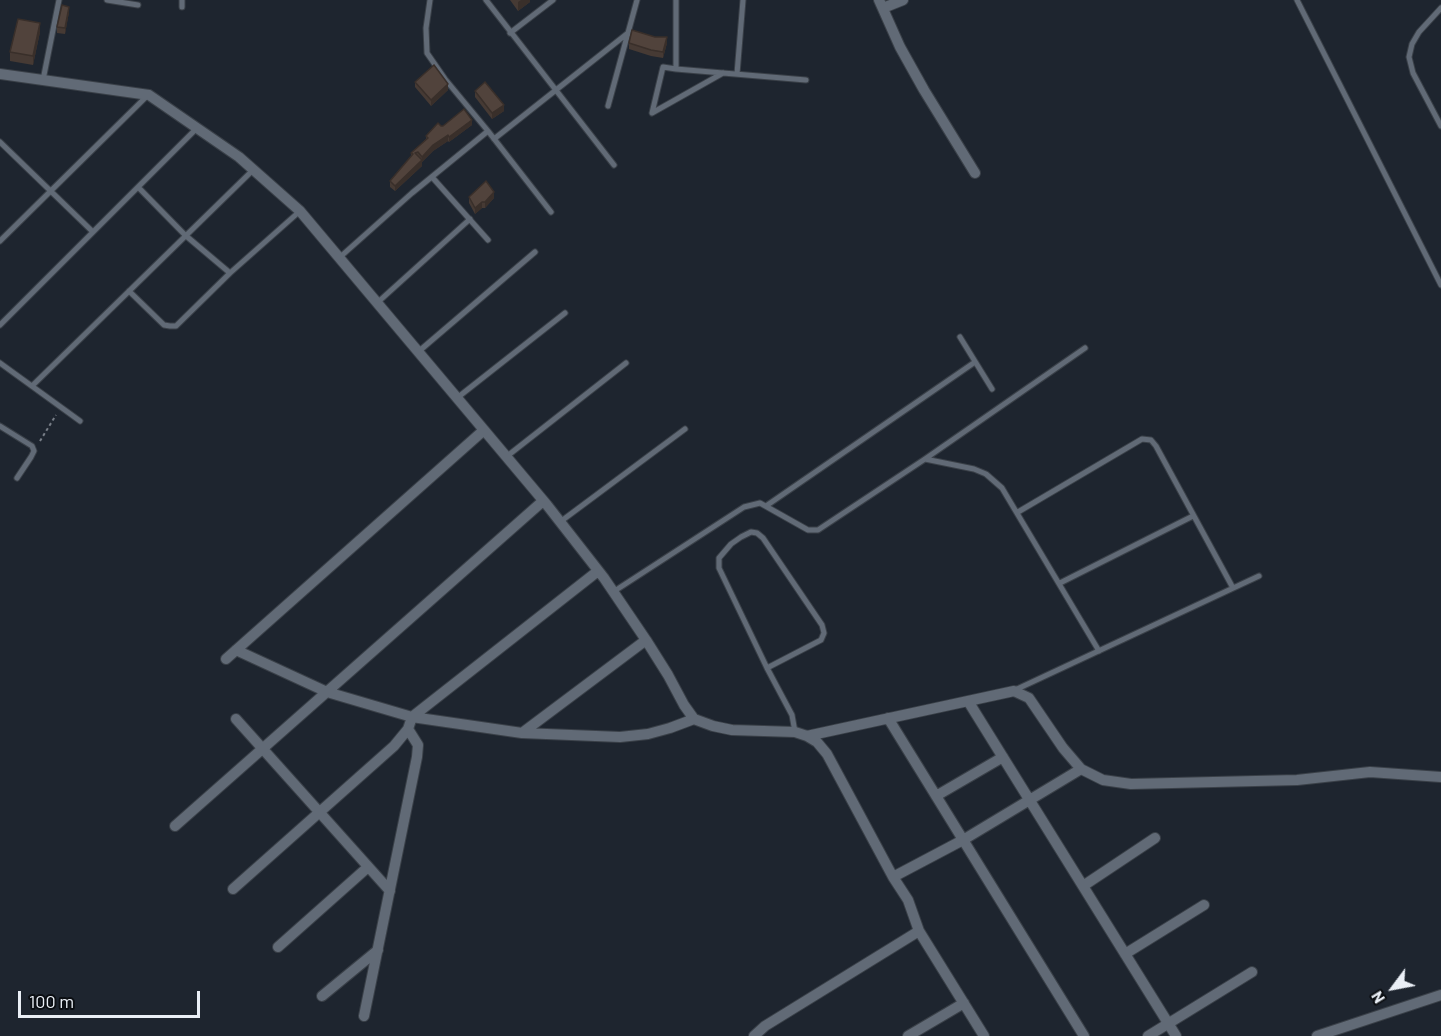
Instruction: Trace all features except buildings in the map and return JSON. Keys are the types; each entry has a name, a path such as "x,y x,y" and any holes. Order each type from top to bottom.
{"street":[{"path":"903,0 881,4 919,82 975,173"},
{"path":"0,74 149,94 239,157 300,211 560,522 598,571 646,640 694,719 732,730 795,732 817,742 827,754 893,877 908,900 919,931 984,1036"},
{"path":"226,659 483,430"},
{"path":"175,826 543,501"},
{"path":"233,889 394,746 408,729 412,717 598,571"},
{"path":"522,733 646,640"},
{"path":"236,650 327,692 412,717 522,733 620,737 648,734 694,719"},
{"path":"807,736 1014,690 1029,698 1081,770 1103,780 1131,784 1297,780 1370,772 1441,777"},
{"path":"968,700 1176,1036"},
{"path":"888,718 1084,1036"},
{"path":"236,719 390,891"},
{"path":"364,1016 417,757 418,745 408,729"},
{"path":"936,796 1004,758"},
{"path":"893,877 963,840 1081,770"},
{"path":"1083,886 1155,838"},
{"path":"278,947 369,867"},
{"path":"1125,954 1204,905"},
{"path":"753,1036 765,1026 919,931"},
{"path":"322,996 378,950"},
{"path":"1148,1036 1252,972"},
{"path":"1317,1036 1343,1032 1441,995"},
{"path":"908,1036 964,1004"}],"lane":[{"path":"44,80 59,0"},
{"path":"106,0 138,4"},
{"path":"430,0 426,28 427,53 551,212"},
{"path":"486,0 614,165"},
{"path":"510,33 553,0"},
{"path":"608,106 637,0"},
{"path":"676,0 676,69"},
{"path":"737,74 743,0"},
{"path":"1297,0 1441,285"},
{"path":"1441,8 1419,32 1412,44 1409,57 1413,73 1438,114 1441,126"},
{"path":"494,139 628,33"},
{"path":"723,73 652,113 663,67 806,80"},
{"path":"0,241 149,94"},
{"path":"0,325 197,128"},
{"path":"339,258 412,193 488,131"},
{"path":"0,142 93,232"},
{"path":"32,386 253,170"},
{"path":"432,177 488,240"},
{"path":"138,187 185,236 230,273"},
{"path":"129,291 164,325 176,326 230,273 300,211"},
{"path":"377,303 470,219"},
{"path":"418,352 535,252"},
{"path":"457,398 565,313"},
{"path":"960,337 992,389"},
{"path":"613,592 744,507 760,503 808,530 818,530 1085,348"},
{"path":"766,506 975,362"},
{"path":"0,363 81,421"},
{"path":"506,457 626,363"},
{"path":"0,426 28,443 34,451 17,478"},
{"path":"560,522 685,429"},
{"path":"1018,512 1146,438 1156,446 1233,588"},
{"path":"925,459 974,469 986,474 1002,488 1099,651"},
{"path":"1059,583 1193,516"},
{"path":"767,668 821,640 824,633 822,625 763,538 751,532 731,544 719,558 719,568 767,668 792,715 795,732"},
{"path":"1014,690 1259,576"},
{"path":"1027,684 1029,698"}],"path":[{"path":"34,451 61,407"}]}
